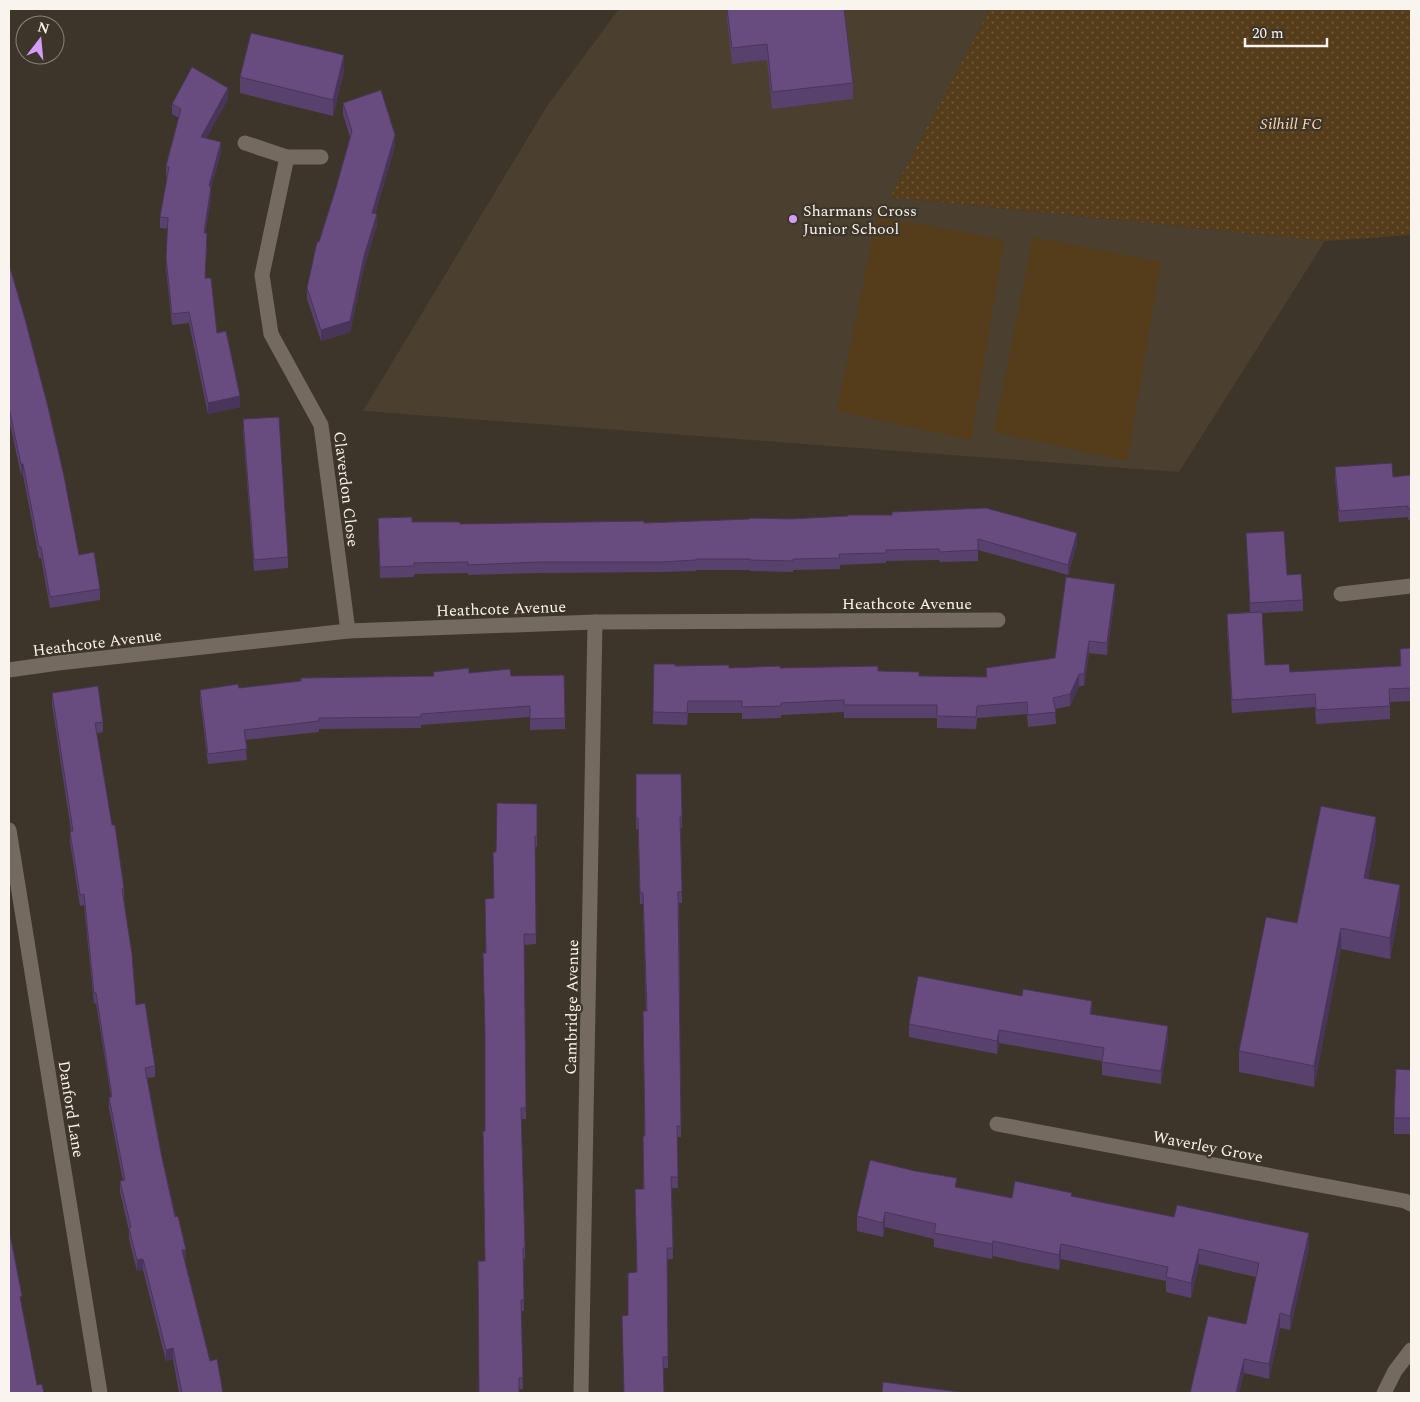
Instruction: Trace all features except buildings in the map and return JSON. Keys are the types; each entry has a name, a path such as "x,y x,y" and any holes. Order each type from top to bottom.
{"street":[{"path":"245,143 287,157 321,157"},
{"name":"Claverdon Close","path":"287,157 262,275 272,334 321,425 348,631"},
{"path":"1341,594 1411,586"},
{"name":"Heathcote Avenue","path":"9,670 348,631 595,622 998,620"},
{"name":"Cambridge Avenue","path":"581,1393 595,622"},
{"name":"Danford Lane","path":"9,830 100,1393"},
{"name":"Waverley Grove","path":"997,1124 1405,1201 1411,1204"},
{"path":"1384,1393 1395,1371 1411,1350"}],"shaded area":[{"name":"Sharmans Cross Junior School","path":"619,9 990,9 891,197 1325,241 1179,472 363,411 547,106"}],"green space":[{"name":"Silhill FC","path":"990,9 1411,9 1411,235 1325,241 890,197"},
{"path":"877,216 1004,240 971,440 837,411"},
{"path":"1033,237 1161,262 1127,461 994,432"}],"place":[{"name":"Sharmans Cross Junior School","path":"793,219"}]}
